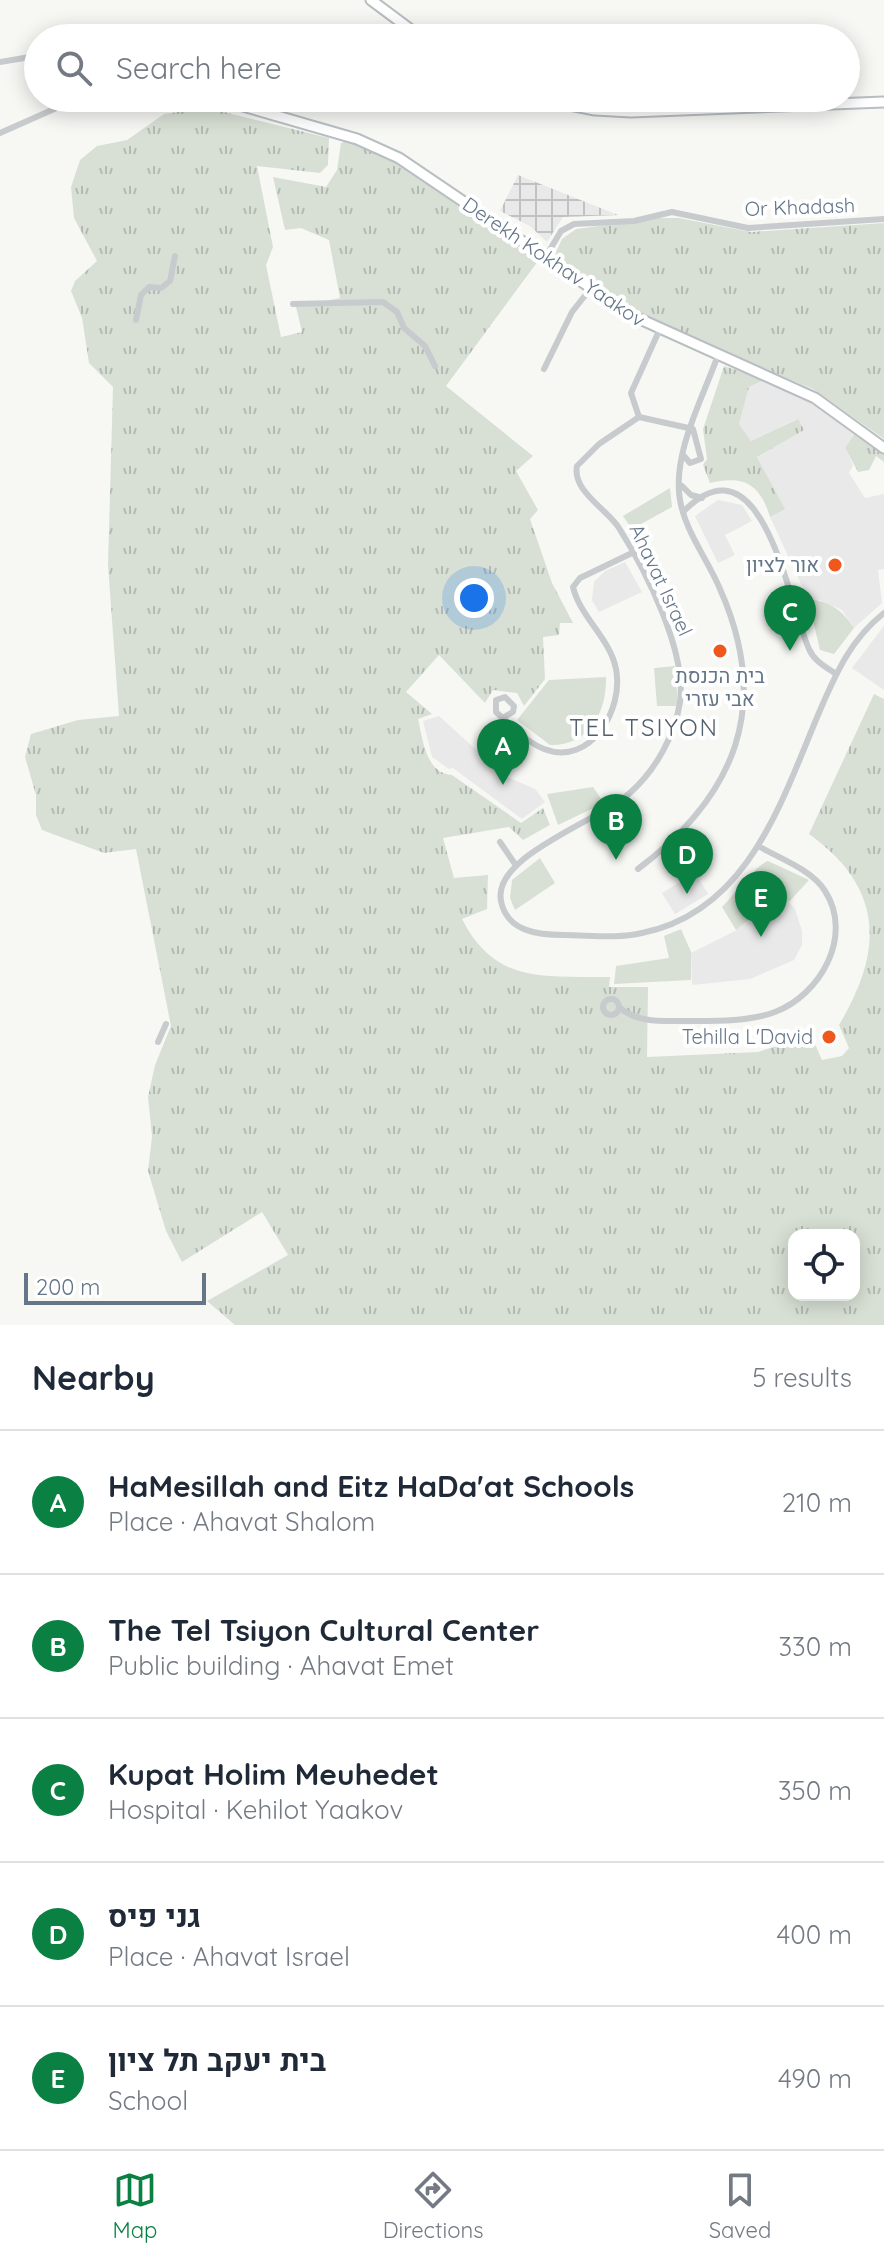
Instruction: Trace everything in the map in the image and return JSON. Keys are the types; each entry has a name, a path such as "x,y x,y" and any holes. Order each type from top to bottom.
{"street":[{"path":"371,0 403,24"},
{"path":"0,62 24,58"},
{"path":"860,103 884,102"},
{"path":"0,133 38,112"},
{"name":"Derekh Kokhav Yaakov","path":"263,112 384,150 659,331 815,398 884,448"},
{"name":"Or Khadash","path":"545,258 565,227 580,223 628,222 672,212 748,228 884,219"},
{"path":"136,320 141,295 149,287 161,288 170,281 175,256"},
{"path":"544,369 570,316 591,288"},
{"path":"293,304 383,302 397,312 404,328 425,346 435,366"},
{"path":"659,331 631,393 639,417 693,429"},
{"path":"638,869 678,838 701,811 730,762 742,714 742,675 735,626 683,512 680,483 684,456 718,355"},
{"name":"Ahavat Israel","path":"515,864 610,809 632,792 664,750 675,723 681,689 677,650 632,553 614,521 579,483 576,470 579,462 599,444 639,417"},
{"path":"684,456 690,463 701,459 693,429"},
{"path":"680,483 686,492 702,498"},
{"path":"683,512 702,498 720,491 738,494 755,510 790,583 810,652 836,674"},
{"path":"507,716 514,727 538,746 563,752 581,748 606,724 617,694 616,668 607,644 573,587 580,578 632,553"},
{"path":"500,842 515,864 502,879 502,908 519,927 543,934 635,935 663,927 700,908 739,876 760,847 836,674 854,643 884,613"},
{"path":"617,1011 675,1021 759,1016 786,1008 811,989 833,949 835,924 830,900 814,878 760,847"},
{"path":"158,1042 166,1024"}],"shaded area":[{"path":"518,175 618,215 563,217 547,242 530,226 500,211"},
{"path":"766,379 823,408 855,433 845,448 853,465 849,473 865,498 884,494 884,569 878,570 882,603 854,628 842,610 820,600 808,599 770,517 784,508 757,457 804,430 797,419 751,441 739,424 749,387"},
{"path":"718,500 742,505 752,521 725,535 735,555 718,563 695,516"},
{"path":"625,562 642,592 599,612 592,600 594,582 605,571"},
{"path":"884,626 884,690 852,668"},
{"path":"439,716 505,776 535,789 545,802 522,819 453,768 449,769 432,757 423,721"},
{"path":"695,873 708,894 675,914 662,893"},
{"path":"781,894 795,909 802,931 802,945 794,960 750,979 692,985 691,953 735,931"}],"green space":[{"path":"179,112 224,112 329,138 328,165 320,173 257,166 273,247 266,265 281,337 302,332 296,307 340,298 329,240 301,228 285,230 273,177 326,187 337,170 341,143 349,140 389,158 538,261 446,386 533,456 516,471 538,510 530,519 552,583 573,623 560,623 559,635 543,637 545,679 524,706 517,693 493,690 485,703 439,655 406,692 432,714 418,719 427,754 436,768 452,775 521,823 543,808 550,825 523,840 509,827 443,838 454,878 488,875 487,909 462,919 490,956 506,966 543,976 610,977 609,987 648,987 647,1057 758,1052 811,1035 822,1060 842,1056 849,1048 839,1025 864,971 869,946 869,922 863,898 852,876 834,855 809,834 874,694 884,699 884,1325 235,1325 207,1301 288,1255 262,1212 182,1262 166,1231 148,1171 152,1136 148,1097 155,1065 171,1026 136,849 104,853 42,830 36,815 36,795 25,757 31,734 78,720 119,716 108,565 113,387 89,363 82,318 71,291 75,281 97,261 74,218 71,187 80,160 97,146 127,140 164,114"},
{"path":"679,218 751,232 884,223 884,439 813,389 656,325 554,256 562,239 576,229"},
{"path":"724,366 766,379 749,387 739,424 751,441 798,419 804,430 757,457 785,509 770,517 756,490 732,480 710,483 703,465 707,459 703,429"},
{"path":"855,433 884,452 884,462 876,456 869,470 858,472 845,448"},
{"path":"670,488 672,507 632,529 623,516"},
{"path":"808,599 835,608 854,628 834,654 820,650"},
{"path":"675,666 678,706 657,706 654,668"},
{"path":"606,677 599,714 585,733 575,740 550,745 517,720 549,680"},
{"path":"593,787 604,803 558,825 547,794"},
{"path":"540,858 555,883 515,910 510,898 512,880"},
{"path":"768,861 809,880 789,902 781,894 736,930 722,907 751,874"},
{"path":"681,929 691,952 691,980 614,984 616,966 669,958 664,936"}],"place":[{"name":"אור לציון","path":"835,565"},
{"name":"בית הכנסת אבי עזרי","path":"720,651"},
{"name":"Kupat Holim Meuhedet","path":"790,651"},
{"name":"HaMesillah and Eitz HaDa'at Schools","path":"503,785"},
{"name":"The Tel Tsiyon Cultural Center","path":"616,860"},
{"name":"גני פיס","path":"687,894"},
{"name":"בית יעקב תל ציון","path":"761,937"},
{"name":"Tehilla L'David","path":"829,1037"}],"district":[{"name":"TEL TSIYON","path":"644,728"}]}
